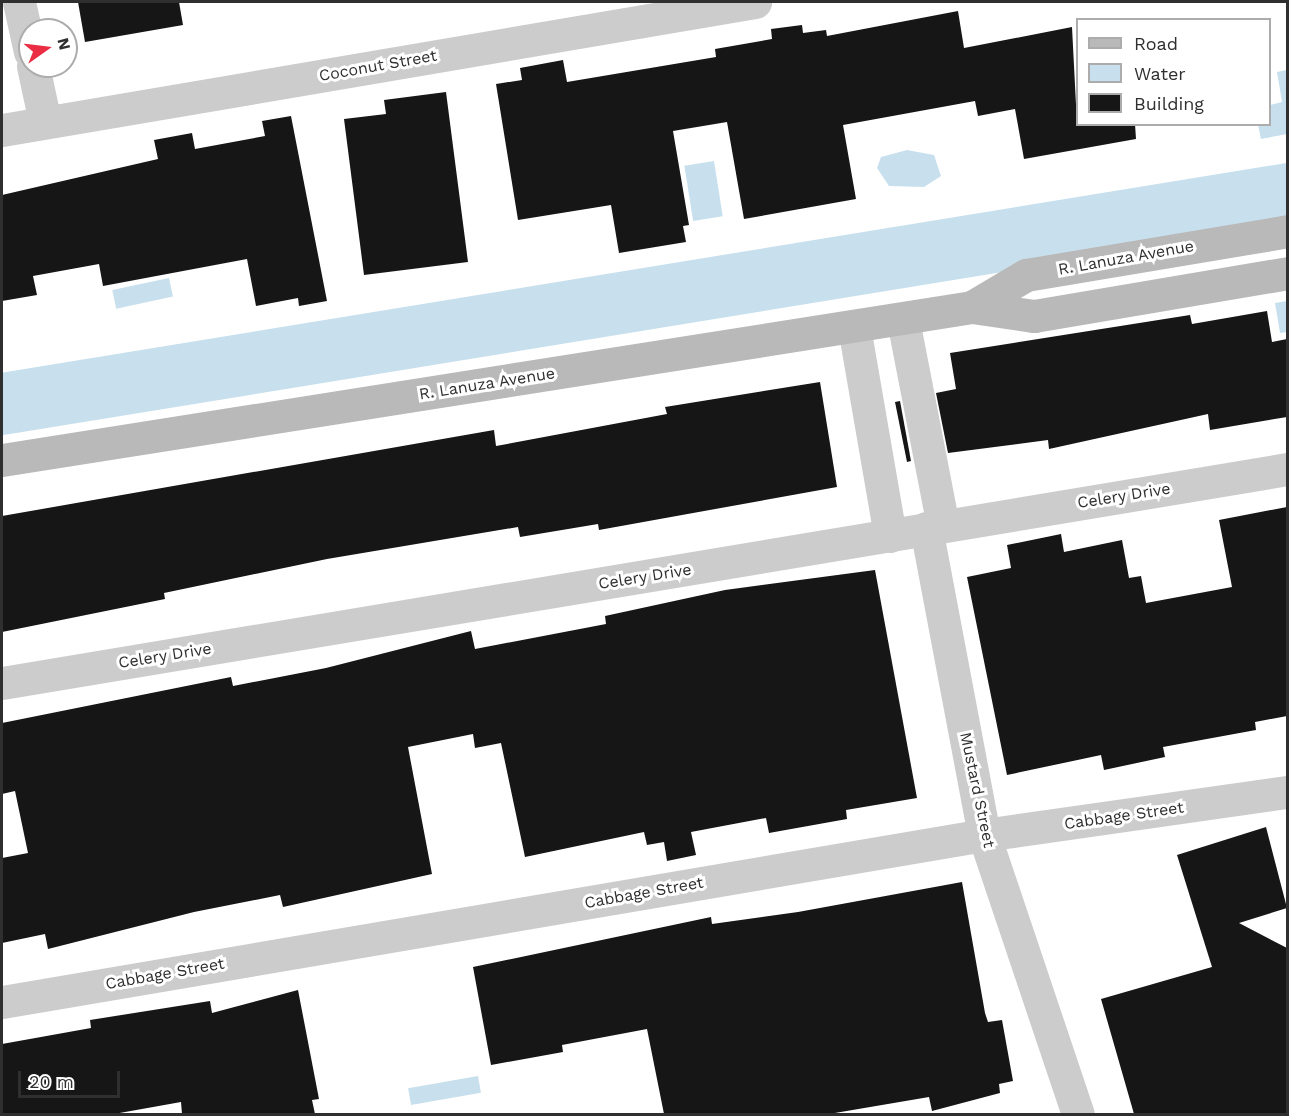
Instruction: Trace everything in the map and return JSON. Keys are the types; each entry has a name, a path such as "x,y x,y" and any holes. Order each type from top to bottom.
{"main road":[{"name":"R. Lanuza Avenue","path":"972,307 1026,275 1287,231"},
{"name":"R. Lanuza Avenue","path":"2,460 903,320 972,307 1034,316 1287,273"}],"street":[{"path":"19,2 23,18"},
{"name":"Coconut Street","path":"2,130 755,2"},
{"path":"36,78 45,122"},
{"name":"Mustard Street","path":"903,320 984,835 1078,1114"},
{"path":"854,327 890,536"},
{"name":"Celery Drive","path":"2,683 1287,469"},
{"name":"Cabbage Street","path":"2,1002 984,835 1287,792"}],"water":[{"path":"1287,70 1287,134 1261,139 1258,126 1271,126 1271,105 1282,102 1277,72"},
{"path":"907,150 934,155 941,176 924,187 889,186 877,168 881,157"},
{"path":"714,161 723,216 693,221 684,166"},
{"path":"169,278 173,297 116,309 112,290"},
{"path":"1287,301 1287,332 1280,333 1275,303"},
{"path":"478,1076 481,1093 411,1105 408,1088"}],"building":[{"path":"78,2 179,2 183,25 85,42"},
{"path":"958,11 964,48 1072,27 1076,126 1135,126 1136,139 1024,159 1015,109 978,116 975,101 843,125 856,199 744,219 727,122 673,131 689,225 683,226 686,242 619,253 611,205 518,220 496,84 522,80 520,68 563,60 567,82 716,57 715,49 772,39 771,29 802,25 803,33 826,30 827,36"},
{"path":"446,92 468,262 364,275 344,119 386,114 384,100"},
{"path":"291,116 327,301 299,306 298,298 256,306 247,259 103,286 99,264 33,276 37,295 2,301 2,195 158,159 154,140 192,133 195,149 265,136 262,121"},
{"path":"1267,311 1272,342 1287,339 1287,417 1210,430 1208,414 1049,449 1048,440 948,453 936,393 956,389 950,353 1190,315 1192,324"},
{"path":"820,382 837,487 599,530 598,524 520,537 518,527 327,559 164,593 165,599 2,632 2,516 494,430 496,446 667,414 665,407"},
{"path":"900,401 911,461 907,462 895,402"},
{"path":"1287,507 1287,716 1255,722 1256,730 1163,747 1165,757 1104,770 1101,755 1007,775 967,577 1011,568 1007,545 1061,534 1064,552 1122,540 1129,578 1141,576 1146,603 1232,587 1219,520"},
{"path":"875,570 917,798 846,810 847,819 769,833 766,818 691,832 696,855 667,861 664,842 647,845 644,832 525,857 501,743 475,748 473,734 408,747 432,874 283,907 280,895 194,912 48,949 45,934 2,943 2,858 28,853 15,791 2,794 2,723 231,677 233,686 326,668 471,631 475,649 606,624 605,616 725,590"},
{"path":"1266,827 1287,908 1239,923 1287,948 1287,1114 1134,1114 1101,999 1212,967 1177,855"},
{"path":"962,882 985,1013 988,1022 1002,1020 1013,1081 999,1084 1000,1093 932,1111 929,1097 829,1114 664,1114 647,1029 562,1045 563,1052 491,1065 473,967 711,917 712,924 798,912"},
{"path":"298,990 319,1099 312,1100 315,1114 182,1114 181,1102 114,1114 2,1114 2,1044 91,1028 90,1020 210,1001 212,1013"}],"waterway":[{"path":"2,404 1288,194"}]}
